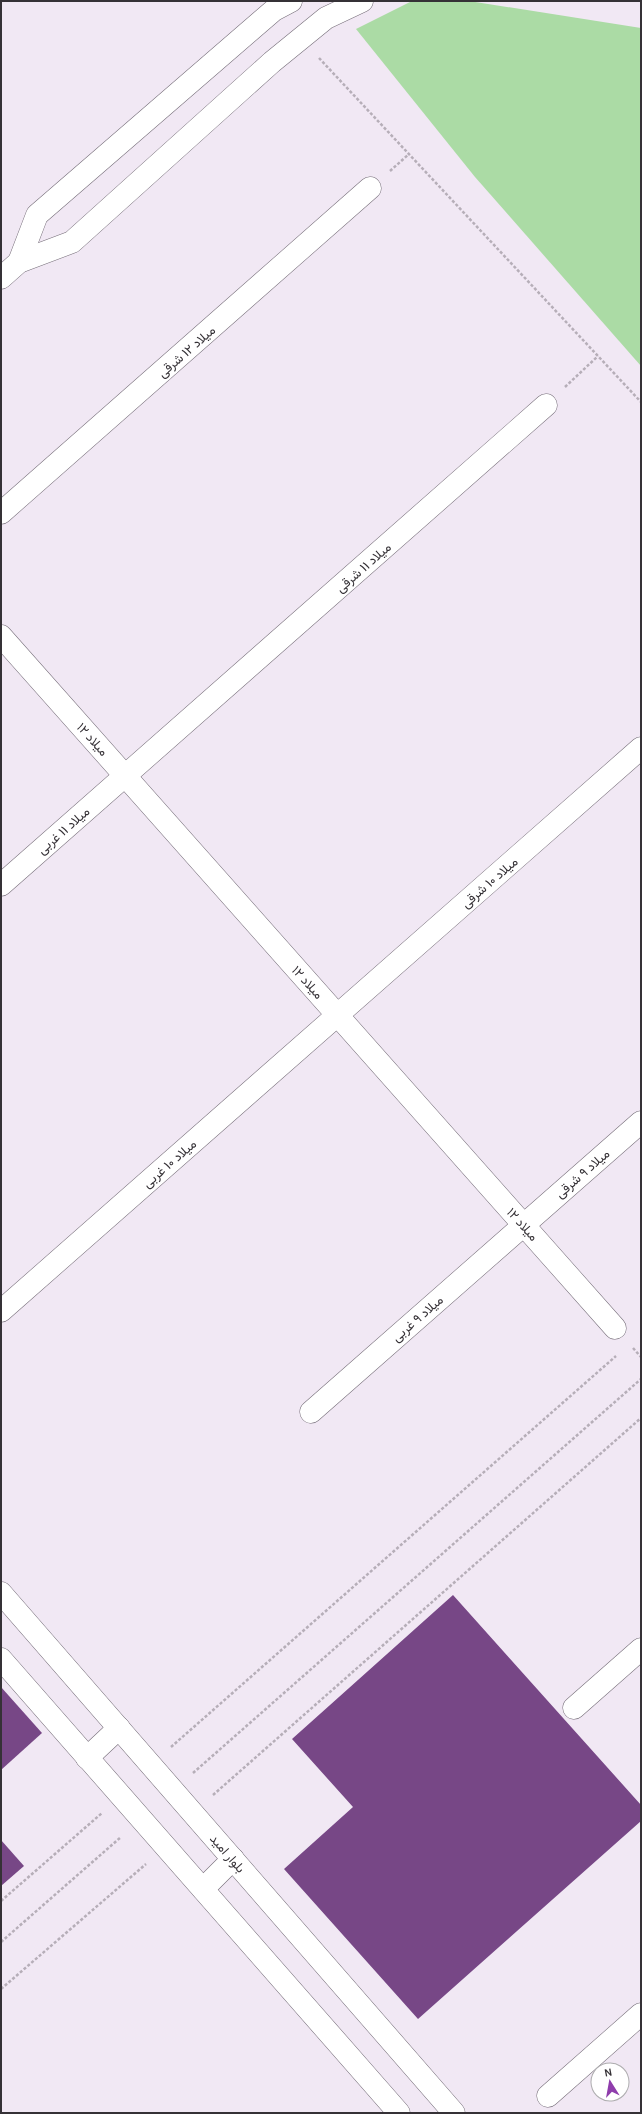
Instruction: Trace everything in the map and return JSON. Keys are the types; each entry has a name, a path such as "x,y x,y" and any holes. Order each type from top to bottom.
{"street":[{"path":"1,278 19,262 72,242 272,62 326,18 362,1"},
{"path":"19,262 37,215 280,4"},
{"name":"میلاد ۱۲ شرقی","path":"1,514 370,188"},
{"name":"میلاد ۱۱ شرقی","path":"125,776 546,406"},
{"name":"میلاد ۱۲","path":"1,636 615,1328"},
{"name":"میلاد ۱۰ شرقی","path":"338,1015 641,748"},
{"name":"میلاد ۱۱ غربی","path":"1,885 125,776"},
{"name":"میلاد ۱۰ غربی","path":"1,1311 338,1015"},
{"name":"میلاد ۹ شرقی","path":"524,1225 641,1122"},
{"name":"میلاد ۹ غربی","path":"311,1412 524,1225"},
{"name":"بلوار امید","path":"1,1593 454,2113"},
{"path":"574,1708 641,1649"},
{"path":"1,1659 399,2113"},
{"path":"87,1758 119,1728"},
{"path":"203,1889 233,1859"},
{"path":"548,2096 641,2014"}],"path":[{"path":"314,53 641,402"},
{"path":"546,406 598,356"},
{"path":"166,1752 618,1354"},
{"path":"188,1777 641,1379"},
{"path":"208,1799 641,1418"},
{"path":"1,1901 103,1812"},
{"path":"1,1942 123,1835"},
{"path":"1,1989 147,1863"}],"green space":[{"path":"412,1 469,1 641,28 641,366 475,177 356,29"}],"building":[{"path":"453,1595 641,1805 641,1821 418,2019 284,1869 353,1807 292,1739"},
{"path":"1,1687 42,1733 1,1770"},
{"path":"1,1840 24,1866 1,1886"}]}
